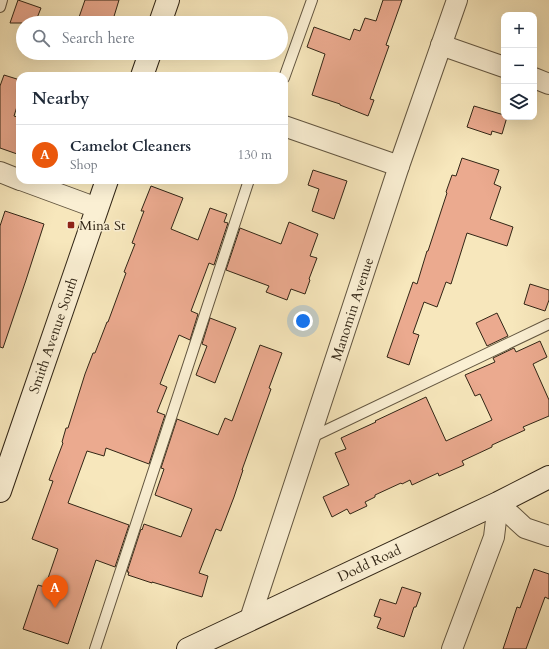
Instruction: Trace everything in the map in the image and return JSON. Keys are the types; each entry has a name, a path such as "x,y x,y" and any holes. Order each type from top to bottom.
{"street":[{"path":"162,16 168,0"},
{"name":"Manomin Avenue","path":"250,619 399,166 457,0"},
{"path":"441,45 501,67"},
{"path":"145,72 148,60"},
{"path":"537,79 549,84"},
{"path":"288,127 399,166"},
{"path":"0,172 16,178"},
{"path":"32,184 97,208"},
{"name":"Smith Avenue South","path":"0,491 106,184"},
{"name":"Dodd Road","path":"188,649 498,503 549,477"},
{"path":"498,503 525,528 549,536"},
{"path":"452,649 494,537 498,503"}],"lane":[{"path":"0,7 2,0"},
{"path":"286,72 312,0"},
{"path":"95,649 248,184"},
{"path":"310,438 549,324"}],"building":[{"path":"18,0 41,8 38,16 16,16 16,23 10,23"},
{"path":"85,0 119,0 114,16 79,16"},
{"path":"383,0 402,0 386,45 389,46 370,99 374,100 368,116 340,104 312,95 325,54 307,47 314,27 350,40 354,29 360,31 365,18 376,21"},
{"path":"4,75 16,79 16,110 14,116 16,117 16,154 0,148 0,86"},
{"path":"474,106 501,114 501,120 506,120 502,134 492,131 491,135 467,127"},
{"path":"462,158 499,170 494,184 501,187 490,219 513,227 507,246 467,233 451,284 446,282 437,307 424,302 413,333 419,335 409,365 387,357 413,282 417,284 452,175 456,176"},
{"path":"313,170 347,181 334,219 312,211 319,189 308,185"},
{"path":"151,186 183,198 171,229 198,240 210,208 227,214 224,222 228,223 214,265 209,263 191,311 198,314 190,340 179,335 160,384 167,387 157,412 165,415 149,464 106,448 104,456 87,451 68,503 129,525 115,567 96,560 68,644 23,629 38,585 45,587 58,549 32,539 53,481 49,480 63,443 66,428 68,428 85,374 108,322 126,273 124,272 135,244 132,243 144,211 141,211"},
{"path":"5,211 44,224 3,348 0,347 0,226"},
{"path":"289,222 318,234 310,256 317,258 305,294 291,289 287,300 266,292 269,286 226,270 240,228 281,244"},
{"path":"530,284 549,290 549,300 545,311 524,304"},
{"path":"497,313 508,336 487,346 476,323"},
{"path":"210,318 236,328 215,383 196,375 207,346 202,344"},
{"path":"540,341 547,357 533,364 549,400 549,416 523,427 525,430 462,461 464,465 439,476 438,473 412,485 410,480 402,484 401,483 375,495 375,497 365,502 367,506 350,514 347,509 332,517 323,497 349,485 335,453 346,449 341,438 426,397 446,441 492,420 480,394 475,396 465,375 495,362 493,358 514,348 516,352"},
{"path":"260,345 282,353 269,388 271,389 234,497 221,531 216,529 199,573 208,576 202,597 128,575 129,572 127,572 144,524 181,537 192,509 155,495 164,469 161,468 177,419 218,435 225,418 232,421"},
{"path":"534,569 549,574 549,599 545,597 526,649 503,649 517,607 520,608"},
{"path":"402,587 421,593 416,607 414,607 404,637 377,628 381,618 374,616 380,599 396,604"}],"place":[{"name":"Mina St","path":"71,225"},
{"name":"Camelot Cleaners","path":"55,608"}]}
